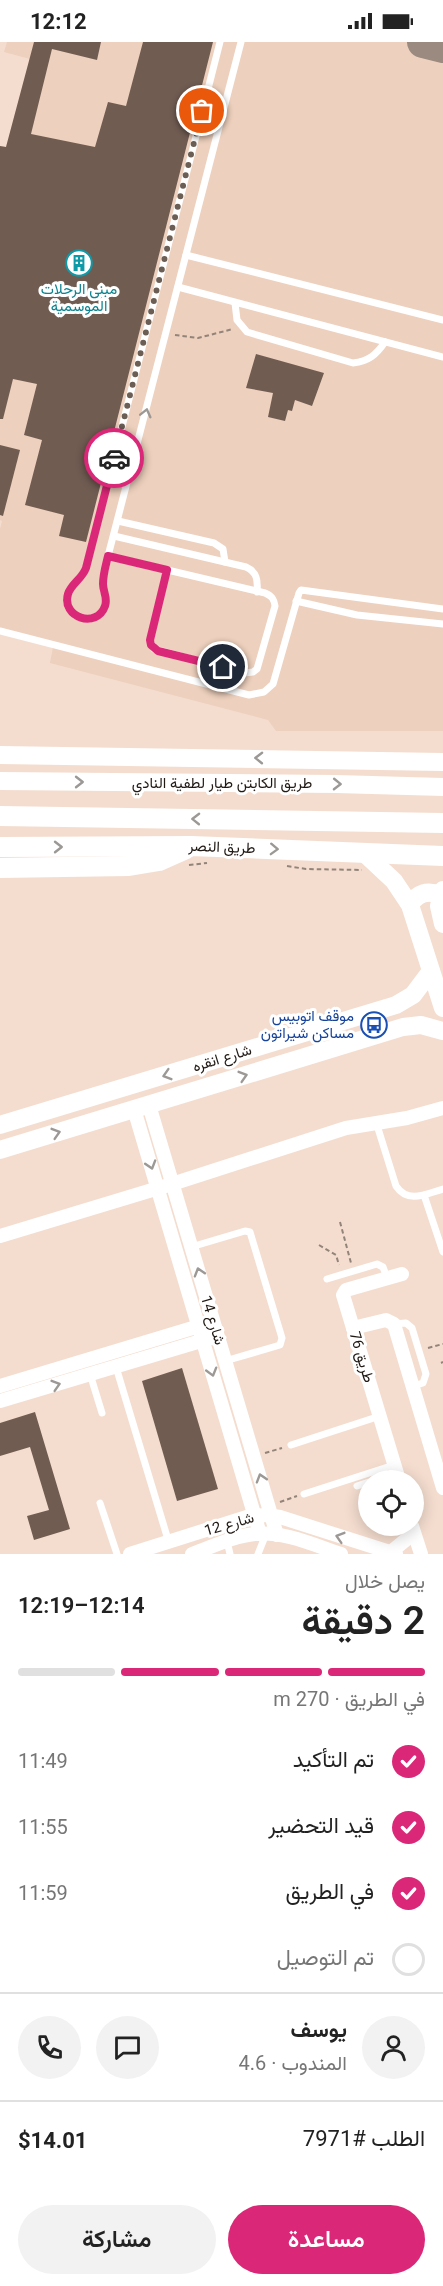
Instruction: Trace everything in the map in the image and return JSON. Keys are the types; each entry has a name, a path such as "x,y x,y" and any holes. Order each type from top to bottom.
{"main road":[{"name":"طريق الكابتن طيار لطفية النادي","path":"0,755 443,762"},
{"name":"طريق الكابتن طيار لطفية النادي","path":"0,781 443,787"},
{"name":"طريق النصر","path":"0,816 443,823"},
{"name":"طريق النصر","path":"0,847 191,846 443,856"},
{"path":"0,868 129,866 159,861 191,846"},
{"path":"363,852 394,881 410,905 443,1008"},
{"path":"410,905 416,897 426,892 442,893 439,906 443,924"},
{"name":"شارع انقره","path":"0,1125 405,1001 421,988 431,971"},
{"path":"405,1001 414,1012 414,1025"},
{"name":"شارع انقره","path":"0,1150 414,1025 428,1026 443,1031"}],"street":[{"name":"شارع 14","path":"142,1107 172,1184 272,1516 268,1534"},
{"name":"شارع 14","path":"142,1107 158,1188 254,1516 268,1534"},
{"path":"0,1236 346,1128 376,1121 407,1118 443,1108"},
{"name":"طريق 76","path":"396,1470 344,1292 402,1274"},
{"path":"353,1328 386,1320 394,1324 443,1487"},
{"path":"0,1386 214,1322"},
{"path":"0,1401 218,1336"},
{"name":"شارع 12","path":"130,1554 254,1516 272,1516 394,1553"},
{"name":"شارع 12","path":"192,1554 228,1548 268,1534 313,1550 341,1554"},
{"path":"394,1553 407,1536"},
{"path":"415,1536 421,1554"}],"lane":[{"path":"220,42 86,568 68,593 67,604 73,614 78,617 89,619 103,611 106,600 103,582 108,556 241,42"},
{"path":"186,255 443,320"},
{"path":"178,287 443,357"},
{"path":"235,303 237,320 241,327 254,335 353,363 365,361 373,356 385,342"},
{"path":"118,520 219,545 225,553 225,561"},
{"path":"153,545 158,530"},
{"path":"114,536 225,561 250,569 256,577 257,591"},
{"path":"108,556 257,591 270,595 275,606 257,669 249,673 158,651 151,645 150,640 167,570"},
{"path":"0,631 249,695 264,692 273,684 296,601 303,590 443,609"},
{"path":"296,601 357,615 443,624"},
{"path":"376,1121 398,1190 409,1197 443,1189"},
{"path":"424,1195 443,1252"},
{"path":"191,1247 245,1231 250,1232 282,1339 280,1345 225,1361"},
{"path":"327,1279 379,1264 383,1267 387,1278"},
{"path":"394,1324 402,1322 410,1325 419,1351 426,1377 423,1383 412,1386"},
{"path":"116,1367 169,1543"},
{"path":"90,1374 102,1413"},
{"path":"291,1445 380,1416"},
{"path":"304,1494 358,1482"},
{"path":"100,1503 117,1554"},
{"path":"258,1554 268,1534"}],"path":[{"path":"166,333 186,339 241,327"},
{"path":"186,866 217,863"},
{"path":"285,866 306,869 383,871"},
{"path":"340,1222 353,1270"},
{"path":"319,1245 336,1255 341,1274"},
{"path":"419,1351 443,1344"},
{"path":"267,1453 282,1448"},
{"path":"281,1502 296,1497"}],"shaded area":[{"path":"7,42 443,42 443,731 276,731 268,720 50,663 54,642 0,628 0,529 2,521 0,520 0,146 6,147 30,59 4,52"}],"building":[{"name":"مبنى الرحلات الموسمية","path":"34,42 101,42 97,60 52,49 31,134 95,147 108,102 126,106 143,42 213,42 86,542 59,536 64,515 25,505 42,440 24,435 37,384 13,379 3,419 0,419 0,146 6,147"},
{"path":"256,354 324,373 312,406 295,400 292,411 288,410 285,421 268,417 273,393 246,388"},
{"path":"0,445 20,450 3,516 0,515"},
{"path":"182,1368 218,1489 177,1501 142,1381"},
{"path":"35,1412 70,1529 34,1540 27,1516 49,1510 30,1447 0,1456 0,1423"}],"taxiway":[{"path":"423,42 443,47"}],"way so far":[{"path":"114,458 202,111"}],"place":[{"name":"مبنى الرحلات الموسمية","path":"79,263"},
{"name":"موقف اتوبيس مساكن شيراتون","path":"374,1025"}],"route":[{"path":"114,458 84,574 68,593 69,609 83,619 94,618 103,611 106,605 103,582 108,556 167,570 150,640 151,645 158,651 223,667"}]}
